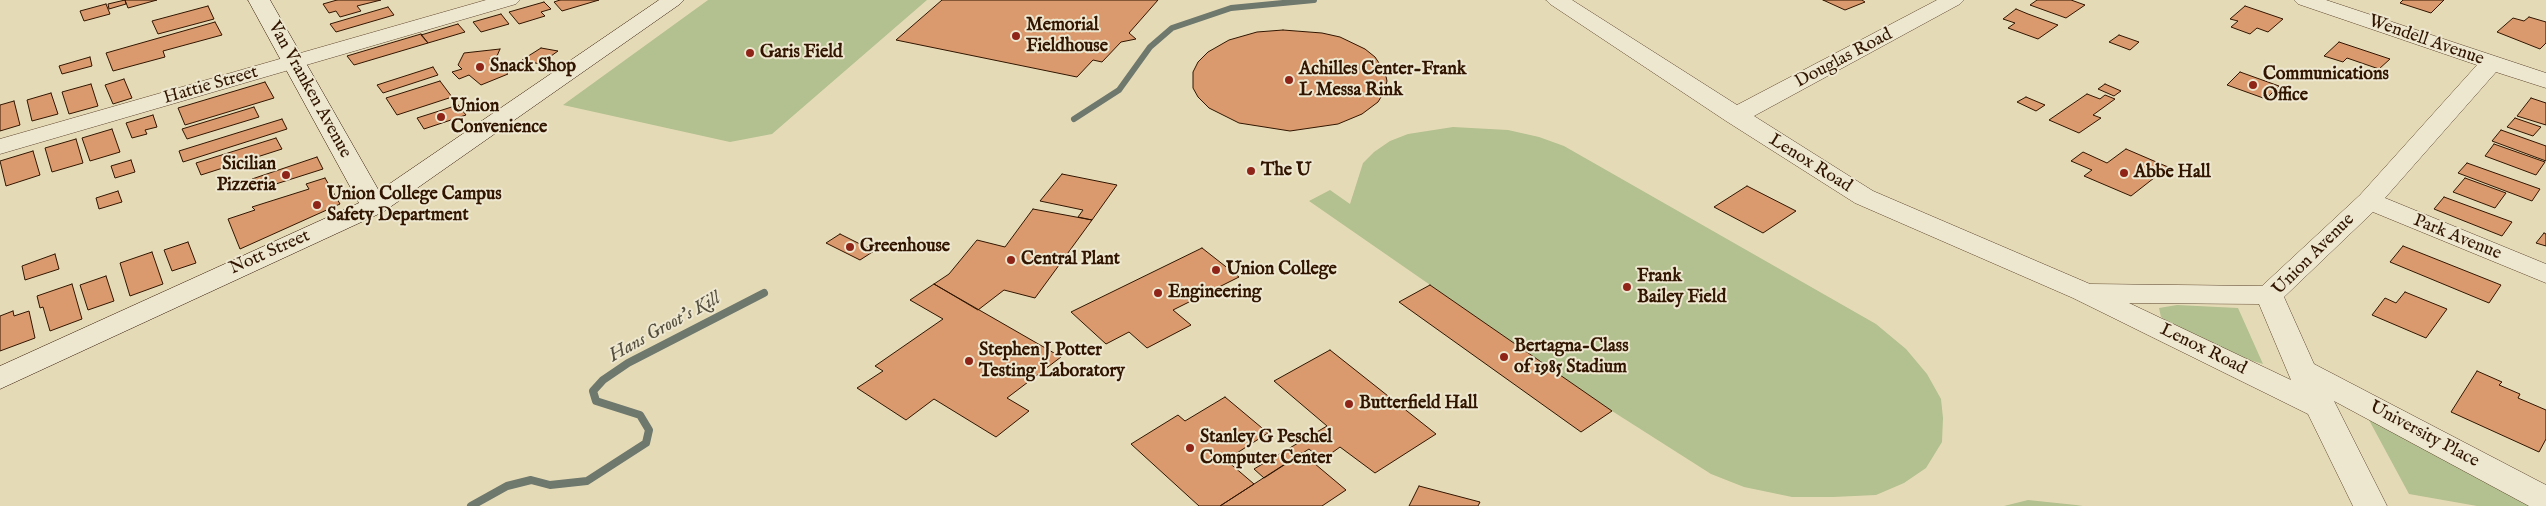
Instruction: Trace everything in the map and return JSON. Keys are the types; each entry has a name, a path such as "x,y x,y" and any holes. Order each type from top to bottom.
{"street":[{"name":"Van Vranken Avenue","path":"259,0 374,206"},
{"name":"Hattie Street","path":"0,147 509,0"},
{"name":"Nott Street","path":"0,378 374,206 673,0"},
{"name":"Lenox Road","path":"1557,0 1864,197 2083,292 2322,408"},
{"name":"Douglas Road","path":"1735,116 1953,0"},
{"name":"Wendell Avenue","path":"2305,0 2546,81"},
{"name":"Union Avenue","path":"2371,506 2302,371 2269,295 2369,201 2492,63"},
{"name":"Park Avenue","path":"2369,201 2546,274"},
{"name":"Lenox Road","path":"2083,292 2269,295"},
{"name":"University Place","path":"2302,371 2546,500"}],"green space":[{"name":"Garis Field","path":"708,0 927,0 772,134 730,142 563,105"},
{"path":"1453,127 1508,130 1539,137 1564,146 1876,324 1906,349 1927,374 1941,399 1943,418 1942,442 1926,468 1904,483 1876,495 1833,497 1792,497 1744,487 1711,474 1612,411 1309,201 1330,190 1350,204 1363,163 1374,152 1390,141 1408,134"},
{"path":"2177,305 2238,308 2263,364 2246,359 2171,324 2161,317 2159,308"},
{"path":"2369,420 2539,506 2477,506 2409,494"},
{"path":"2028,500 2076,505 2083,506 2004,506"}],"building":[{"path":"125,0 126,4 109,9 108,4"},
{"path":"125,0 157,0 128,8"},
{"path":"337,0 381,0 357,6 361,11 340,17 336,11 329,13 323,4"},
{"path":"560,0 599,0 562,11 554,2"},
{"name":"Memorial Fieldhouse","path":"942,0 1158,0 1129,33 1136,39 1121,42 1102,62 1093,60 1077,77 896,40"},
{"path":"1823,0 1862,0 1865,2 1845,10"},
{"path":"2037,0 2071,0 2085,5 2066,18 2030,5"},
{"path":"2403,0 2444,0 2431,13 2400,3"},
{"path":"544,2 551,9 541,12 545,16 519,24 509,12"},
{"path":"106,4 110,14 84,21 80,11"},
{"path":"208,6 214,19 158,34 152,21"},
{"path":"2245,6 2283,19 2268,32 2257,28 2250,34 2231,27 2238,21 2230,19"},
{"path":"388,7 394,15 336,32 330,24"},
{"path":"2016,9 2058,25 2038,39 2008,28 2015,23 2003,19"},
{"path":"501,14 509,24 481,32 473,22"},
{"path":"2529,17 2546,22 2546,43 2540,49 2497,32 2513,18 2524,21"},
{"path":"215,22 222,35 163,51 165,57 113,71 106,53"},
{"path":"458,24 465,32 428,43 421,35"},
{"name":"Achilles Center-Frank L Messa Rink","path":"1283,30 1322,33 1340,37 1365,49 1375,57 1385,72 1387,81 1384,92 1378,102 1362,114 1338,124 1290,131 1239,123 1209,108 1198,97 1193,88 1193,72 1198,62 1208,52 1229,40 1257,32"},
{"path":"421,34 428,43 354,65 347,56"},
{"path":"2119,35 2139,42 2130,50 2109,42"},
{"path":"2339,42 2390,59 2379,69 2347,58 2343,62 2324,56"},
{"path":"541,48 558,51 540,64 522,60"},
{"name":"Snack Shop","path":"500,49 497,56 489,59 508,74 481,85 469,75 459,79 452,72 462,69 458,65 464,53"},
{"path":"90,57 92,66 62,74 59,66"},
{"path":"433,67 438,75 383,93 377,85"},
{"name":"Communications Office","path":"2240,72 2279,86 2266,99 2227,85"},
{"path":"124,79 132,98 113,104 105,85"},
{"path":"440,81 452,97 397,115 386,98"},
{"path":"265,82 274,98 185,125 178,108"},
{"path":"91,84 98,106 69,114 62,92"},
{"path":"2105,84 2121,91 2114,96 2098,89"},
{"path":"51,93 58,114 32,121 27,100"},
{"path":"2087,94 2100,99 2105,95 2115,99 2093,115 2101,118 2079,133 2049,120"},
{"path":"2026,97 2045,105 2036,111 2017,102"},
{"path":"2531,98 2546,103 2546,125 2517,116"},
{"path":"14,101 20,125 0,131 0,105"},
{"name":"Union Convenience","path":"458,105 466,115 424,129 417,118"},
{"path":"254,107 259,117 187,139 182,129"},
{"path":"153,115 157,127 145,130 147,134 132,138 126,123"},
{"path":"2515,118 2541,127 2533,136 2507,127"},
{"path":"282,119 287,129 183,162 179,151"},
{"path":"112,129 120,152 90,161 82,138"},
{"path":"2501,130 2546,146 2546,161 2492,141"},
{"path":"276,138 282,149 201,175 196,163"},
{"path":"76,139 83,163 52,172 45,148"},
{"path":"2494,144 2545,162 2536,175 2485,156"},
{"name":"Abbe Hall","path":"2126,149 2168,167 2131,196 2084,176 2092,170 2071,161 2083,152 2107,163"},
{"path":"33,151 40,175 6,186 0,161"},
{"path":"317,157 323,169 257,190 252,179"},
{"path":"131,160 135,172 115,178 111,166"},
{"path":"2467,163 2540,189 2532,201 2458,173"},
{"path":"1062,174 1117,185 1092,220 1078,217 1083,210 1040,201"},
{"path":"325,178 340,204 240,249 228,219 255,210 252,207 309,189 306,184"},
{"path":"2465,178 2506,193 2495,208 2453,192"},
{"path":"1747,186 1796,211 1763,233 1714,207"},
{"path":"118,191 122,202 99,209 96,198"},
{"path":"2444,197 2512,222 2502,236 2434,209"},
{"name":"Central Plant","path":"1033,209 1092,220 1035,298 1004,290 978,310 934,284 949,274 977,240 1005,247"},
{"path":"2544,233 2546,234 2546,246 2536,243"},
{"name":"Greenhouse","path":"840,234 874,251 860,260 826,243"},
{"path":"188,242 196,263 172,271 164,250"},
{"path":"2403,246 2501,285 2489,303 2390,262"},
{"name":"Engineering","path":"1202,248 1239,277 1173,310 1191,325 1147,348 1129,332 1106,344 1071,312"},
{"path":"152,252 163,284 130,296 120,263"},
{"path":"55,254 59,269 25,280 22,266"},
{"path":"106,276 114,301 88,310 80,285"},
{"path":"72,284 82,319 50,331 43,307 40,308 37,296"},
{"name":"Stephen J Potter Testing Laboratory","path":"934,284 1061,357 1007,398 1029,411 996,437 934,399 906,420 857,388 883,371 875,366 943,319 910,300"},
{"name":"Bertagna-Class of 1985 Stadium","path":"1430,285 1612,411 1581,432 1399,302"},
{"path":"2405,292 2447,309 2426,338 2372,315 2385,298 2396,303"},
{"path":"13,311 14,316 29,311 35,338 0,351 0,316"},
{"name":"Butterfield Hall","path":"1330,350 1436,434 1375,473 1340,447 1322,460 1309,449 1264,478 1254,469 1327,426 1274,381"},
{"path":"2477,371 2502,382 2499,385 2520,394 2518,398 2546,410 2546,439 2539,452 2451,412"},
{"name":"Stanley G Peschel Computer Center","path":"1225,397 1268,433 1226,460 1254,484 1220,506 1199,506 1131,444 1178,415 1185,421"},
{"path":"1302,453 1346,490 1322,506 1220,506"},
{"path":"1419,486 1480,502 1478,506 1409,506"}],"waterway":[{"name":"Hans Groot's Kill","path":"1074,119 1119,90 1150,47 1172,28 1231,8 1314,0"},
{"name":"Hans Groot's Kill","path":"471,506 507,486 531,480 550,485 587,481 646,443 649,430 640,415 596,401 593,391 603,380 628,363 764,293"}],"place":[{"name":"Memorial Fieldhouse","path":"1016,36"},
{"name":"Garis Field","path":"750,53"},
{"name":"Snack Shop","path":"480,67"},
{"name":"Achilles Center-Frank L Messa Rink","path":"1289,80"},
{"name":"Communications Office","path":"2253,85"},
{"name":"Union Convenience","path":"441,117"},
{"name":"The U","path":"1251,171"},
{"name":"Abbe Hall","path":"2124,173"},
{"name":"Sicilian Pizzeria","path":"286,175"},
{"name":"Union College Campus Safety Department","path":"317,205"},
{"name":"Greenhouse","path":"850,247"},
{"name":"Central Plant","path":"1011,260"},
{"name":"Union College","path":"1216,270"},
{"name":"Frank Bailey Field","path":"1627,287"},
{"name":"Engineering","path":"1158,293"},
{"name":"Bertagna-Class of 1985 Stadium","path":"1504,357"},
{"name":"Stephen J Potter Testing Laboratory","path":"969,361"},
{"name":"Butterfield Hall","path":"1349,404"},
{"name":"Stanley G Peschel Computer Center","path":"1190,448"}]}
